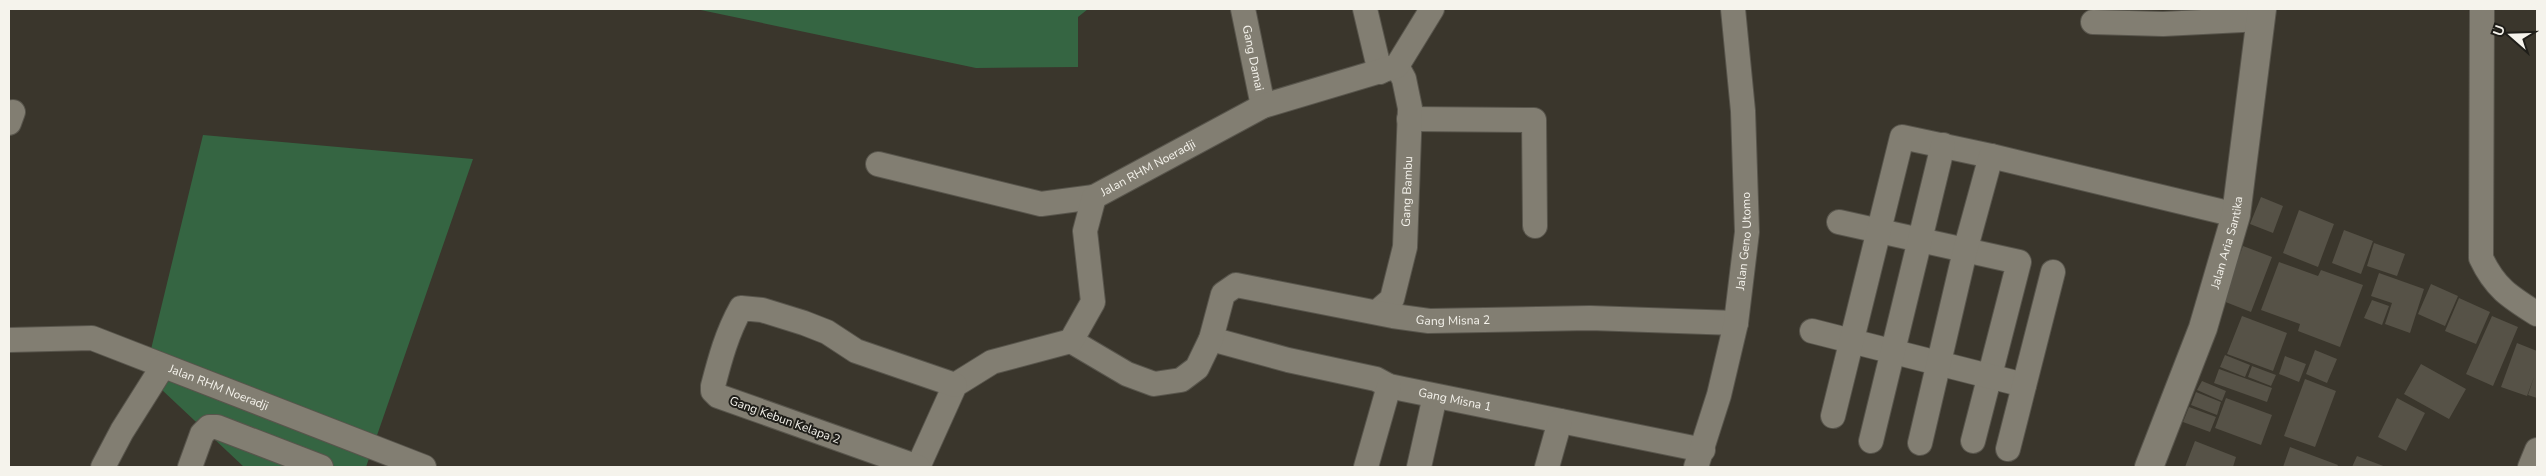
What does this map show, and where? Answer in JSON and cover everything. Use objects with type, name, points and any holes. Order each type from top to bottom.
[{"type":"street","name":"Gang Damai","points":[[1242,9],[1263,106]]},
{"type":"street","name":"Gang Bambu","points":[[1365,9],[1388,69],[1408,92],[1409,119],[1404,247],[1392,299],[1378,312]]},
{"type":"street","points":[[1388,69],[1432,9]]},
{"type":"street","name":"Jalan Geno Utomo","points":[[1699,459],[1719,395],[1736,323],[1746,232],[1743,111],[1733,9]]},
{"type":"street","points":[[2482,9],[2481,258],[2488,274],[2504,294],[2537,314]]},
{"type":"street","points":[[2093,22],[2163,24],[2262,14]]},
{"type":"street","name":"Jalan Aria Santika","points":[[2149,467],[2204,328],[2236,215],[2262,14]]},
{"type":"street","name":"Jalan RHM Noeradji","points":[[1071,340],[1093,302],[1085,231],[1094,197],[1263,106],[1388,69]]},
{"type":"street","points":[[1409,119],[1534,120],[1535,226]]},
{"type":"street","points":[[1832,416],[1902,137],[1992,156],[2236,215]]},
{"type":"street","points":[[1871,441],[1943,145]]},
{"type":"street","points":[[1920,443],[1965,252],[1992,156]]},
{"type":"street","points":[[878,164],[1041,204],[1094,197]]},
{"type":"street","points":[[1838,222],[1965,252],[2019,262],[1973,441]]},
{"type":"street","points":[[2008,449],[2053,272]]},
{"type":"street","name":"Gang Misna 2","points":[[1071,340],[1107,364],[1154,384],[1181,380],[1197,368],[1211,339],[1223,294],[1236,286],[1428,321],[1590,318],[1736,323]]},
{"type":"street","name":"Gang Kebun Kelapa 2","points":[[918,467],[718,396],[713,391],[723,347],[741,308],[762,310],[827,332],[856,351],[955,385]]},
{"type":"street","points":[[1812,331],[2024,385]]},
{"type":"street","name":"Jalan RHM Noeradji","points":[[12,347],[92,338],[424,467]]},
{"type":"street","name":"Gang Misna 1","points":[[1211,339],[1288,360],[1376,379],[1389,386],[1560,421],[1699,459]]},
{"type":"street","points":[[918,467],[955,385],[992,362],[1071,340]]},
{"type":"street","points":[[103,467],[122,431],[163,366]]},
{"type":"street","points":[[1366,467],[1389,386]]},
{"type":"street","points":[[1418,467],[1436,396]]},
{"type":"street","points":[[1547,467],[1560,421]]},
{"type":"street","points":[[190,467],[202,434],[209,428],[217,427],[321,467]]},
{"type":"street","points":[[2530,467],[2537,450]]},
{"type":"green space","points":[[696,9],[1088,9],[1078,17],[1078,67],[976,68]]},
{"type":"green space","points":[[203,135],[473,159],[366,467],[244,467],[145,374]]},
{"type":"building","points":[[2261,197],[2283,206],[2273,233],[2250,224]]},
{"type":"building","points":[[2299,210],[2334,224],[2318,267],[2283,253]]},
{"type":"building","points":[[2344,230],[2373,241],[2361,274],[2332,263]]},
{"type":"building","points":[[2374,243],[2405,254],[2397,276],[2367,266]]},
{"type":"building","points":[[2243,246],[2272,257],[2251,312],[2223,301]]},
{"type":"building","points":[[2279,262],[2318,276],[2321,270],[2363,285],[2340,347],[2298,331],[2300,324],[2261,310]]},
{"type":"building","points":[[2379,273],[2424,289],[2410,333],[2385,324],[2392,303],[2371,296]]},
{"type":"building","points":[[2431,284],[2458,296],[2445,326],[2418,314]]},
{"type":"building","points":[[2459,298],[2490,312],[2476,344],[2445,331]]},
{"type":"building","points":[[2372,300],[2389,306],[2382,325],[2364,318]]},
{"type":"building","points":[[2242,316],[2287,333],[2273,371],[2227,354]]},
{"type":"building","points":[[2492,316],[2518,327],[2493,386],[2466,374]]},
{"type":"building","points":[[2517,343],[2537,351],[2537,398],[2528,395],[2534,377],[2527,396],[2501,387]]},
{"type":"building","points":[[2315,350],[2337,359],[2327,383],[2306,374]]},
{"type":"building","points":[[2225,355],[2250,365],[2245,377],[2220,367]]},
{"type":"building","points":[[2285,356],[2306,364],[2299,382],[2279,374]]},
{"type":"building","points":[[2421,364],[2466,389],[2449,419],[2404,394]]},
{"type":"building","points":[[2252,366],[2276,375],[2271,386],[2248,377]]},
{"type":"building","points":[[2219,369],[2272,388],[2267,402],[2214,383]]},
{"type":"building","points":[[2305,379],[2336,391],[2315,447],[2284,436]]},
{"type":"building","points":[[2202,381],[2226,391],[2222,401],[2197,390]]},
{"type":"building","points":[[2196,392],[2221,402],[2217,415],[2191,405]]},
{"type":"building","points":[[2226,398],[2272,415],[2261,445],[2215,428]]},
{"type":"building","points":[[2397,398],[2425,413],[2406,451],[2378,437]]},
{"type":"building","points":[[2189,407],[2216,417],[2210,432],[2183,422]]},
{"type":"building","points":[[2195,441],[2236,457],[2233,467],[2185,467]]},
{"type":"building","points":[[2290,447],[2338,465],[2337,467],[2283,467]]},
{"type":"building","points":[[2357,456],[2386,467],[2352,467]]}]
